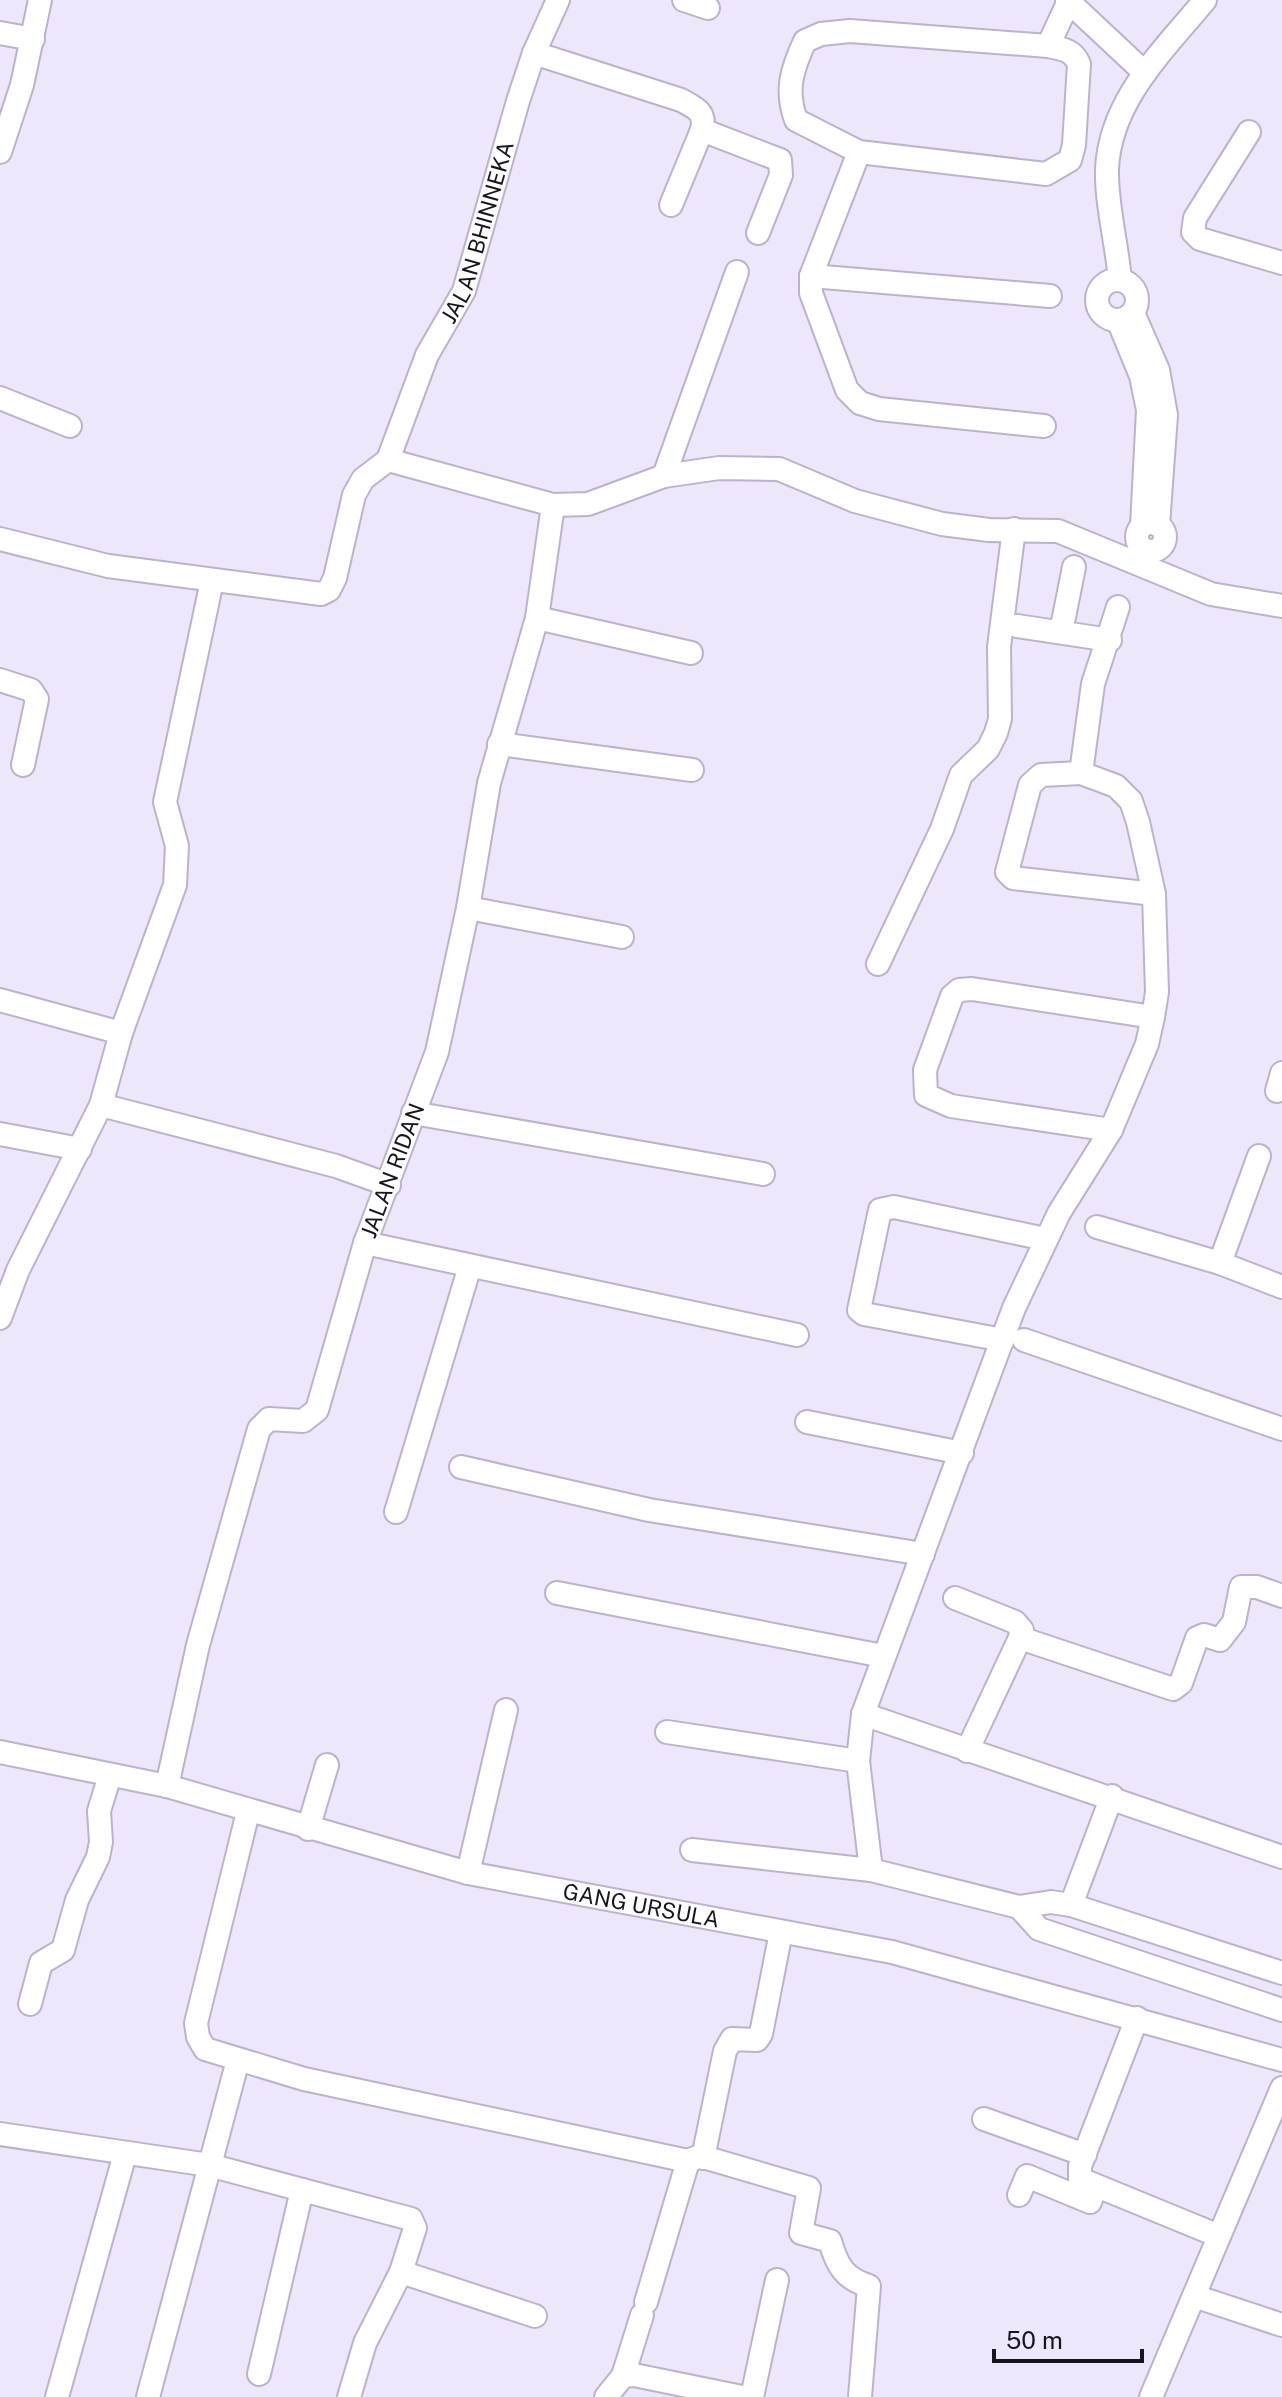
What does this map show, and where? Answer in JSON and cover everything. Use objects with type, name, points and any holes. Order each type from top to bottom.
[{"type":"street","points":[[0,152],[33,39],[40,0]]},
{"type":"street","name":"JALAN BHINNEKA","points":[[388,460],[427,355],[464,291],[534,53],[558,0]]},
{"type":"street","points":[[684,0],[708,8]]},
{"type":"street","points":[[1120,280],[1107,172],[1110,138],[1126,101],[1145,73],[1205,0]]},
{"type":"street","points":[[1048,46],[1068,2],[1145,73]]},
{"type":"street","points":[[850,31],[1048,46],[1067,50],[1075,55],[1079,64],[1074,145],[1070,160],[1060,169],[1046,174],[859,152],[796,120],[788,99],[793,68],[805,41],[821,34],[850,31]]},
{"type":"street","points":[[0,33],[33,39]]},
{"type":"street","points":[[534,53],[681,100],[702,112],[705,120],[702,130],[671,205]]},
{"type":"street","points":[[702,130],[780,160],[781,175],[758,233]]},
{"type":"street","points":[[1249,132],[1195,218],[1193,232],[1200,239],[1282,263]]},
{"type":"street","points":[[859,152],[811,276],[813,307],[847,390],[860,403],[894,412],[1044,426]]},
{"type":"street","points":[[664,476],[737,272]]},
{"type":"street","points":[[811,276],[1050,296]]},
{"type":"street","points":[[1120,280],[1128,283],[1137,297],[1126,316],[1103,314],[1097,299],[1105,284],[1120,280]]},
{"type":"street","points":[[1126,316],[1149,373],[1157,438],[1150,525],[1164,532],[1165,542],[1142,558]]},
{"type":"street","points":[[0,398],[70,426]]},
{"type":"street","points":[[0,539],[108,566],[311,594],[329,590],[354,495],[363,479],[388,460],[553,505],[588,504],[664,476],[719,468],[779,469],[855,501],[942,524],[1058,531],[1142,558],[1211,594],[1282,606]]},
{"type":"street","name":"JALAN RIDAN","points":[[167,1786],[198,1645],[259,1429],[269,1419],[303,1421],[317,1410],[365,1243],[437,1052],[468,908],[489,783],[537,618],[553,505]]},
{"type":"street","points":[[878,964],[942,829],[961,775],[988,749],[996,733],[1000,708],[999,647],[1014,529]]},
{"type":"street","points":[[1061,632],[1074,567]]},
{"type":"street","points":[[0,1318],[18,1270],[101,1105],[121,1033],[175,885],[177,846],[165,802],[212,581]]},
{"type":"street","points":[[1081,773],[1093,684],[1110,640],[1118,607]]},
{"type":"street","points":[[537,618],[691,653]]},
{"type":"street","points":[[1017,626],[1110,640]]},
{"type":"street","points":[[0,680],[31,690],[37,699],[23,765]]},
{"type":"street","points":[[499,744],[692,770]]},
{"type":"street","points":[[871,1870],[858,1761],[863,1714],[962,1453],[1014,1340],[1045,1239],[1111,1130],[1147,1044],[1157,992],[1154,894],[1131,801],[1116,786],[1081,773],[1041,775],[1034,779],[1007,872],[1013,878],[1154,894]]},
{"type":"street","points":[[468,908],[622,937]]},
{"type":"street","points":[[1111,1130],[951,1106],[926,1095],[925,1070],[952,996],[959,990],[972,989],[1153,1017]]},
{"type":"street","points":[[0,1000],[121,1033]]},
{"type":"street","points":[[101,1105],[336,1166],[389,1185]]},
{"type":"street","points":[[413,1113],[763,1174]]},
{"type":"street","points":[[0,1134],[80,1149]]},
{"type":"street","points":[[1220,1263],[1259,1156]]},
{"type":"street","points":[[1045,1239],[894,1207],[880,1210],[859,1310],[864,1314],[1014,1340],[1282,1429]]},
{"type":"street","points":[[1097,1227],[1220,1263],[1282,1287]]},
{"type":"street","points":[[365,1243],[797,1335]]},
{"type":"street","points":[[396,1512],[470,1266]]},
{"type":"street","points":[[807,1422],[962,1453]]},
{"type":"street","points":[[461,1467],[649,1510],[923,1554]]},
{"type":"street","points":[[1020,1638],[1173,1689],[1181,1683],[1197,1638],[1204,1635],[1220,1640],[1234,1622],[1241,1587],[1257,1587],[1282,1596]]},
{"type":"street","points":[[557,1593],[883,1656]]},
{"type":"street","points":[[955,1598],[1015,1622],[1022,1630],[967,1751]]},
{"type":"street","points":[[468,1873],[506,1710]]},
{"type":"street","points":[[863,1714],[967,1751],[1112,1796],[1282,1857]]},
{"type":"street","points":[[667,1732],[858,1761]]},
{"type":"street","name":"GANG URSULA","points":[[0,1752],[167,1786],[248,1812],[468,1873],[892,1952],[1282,2060]]},
{"type":"street","points":[[308,1829],[327,1765]]},
{"type":"street","points":[[30,2004],[41,1963],[63,1950],[77,1900],[98,1857],[101,1842],[99,1811],[110,1775]]},
{"type":"street","points":[[1071,1905],[1112,1796]]},
{"type":"street","points":[[248,1812],[196,2023],[198,2037],[205,2049],[304,2079],[696,2160],[809,2188],[801,2233],[830,2241],[835,2259],[850,2280],[869,2286],[860,2397]]},
{"type":"street","points":[[692,1850],[871,1870],[1019,1907],[1051,1902],[1071,1905],[1282,1973]]},
{"type":"street","points":[[1019,1907],[1039,1929],[1282,2010]]},
{"type":"street","points":[[606,2397],[623,2376],[696,2160],[725,2051],[732,2039],[757,2040],[761,2034],[781,1932]]},
{"type":"street","points":[[1137,2018],[1078,2172],[1080,2179],[1219,2236]]},
{"type":"street","points":[[148,2397],[238,2060]]},
{"type":"street","points":[[1151,2397],[1282,2088]]},
{"type":"street","points":[[984,2119],[1085,2155]]},
{"type":"street","points":[[0,2134],[209,2165],[414,2222],[414,2237],[401,2272],[365,2343],[349,2397]]},
{"type":"street","points":[[57,2397],[125,2154]]},
{"type":"street","points":[[1019,2195],[1027,2176],[1090,2202],[1096,2186]]},
{"type":"street","points":[[259,2374],[302,2190]]},
{"type":"street","points":[[401,2272],[535,2316]]},
{"type":"street","points":[[752,2397],[777,2280]]},
{"type":"street","points":[[1194,2296],[1282,2325]]},
{"type":"street","points":[[623,2376],[742,2397]]}]
